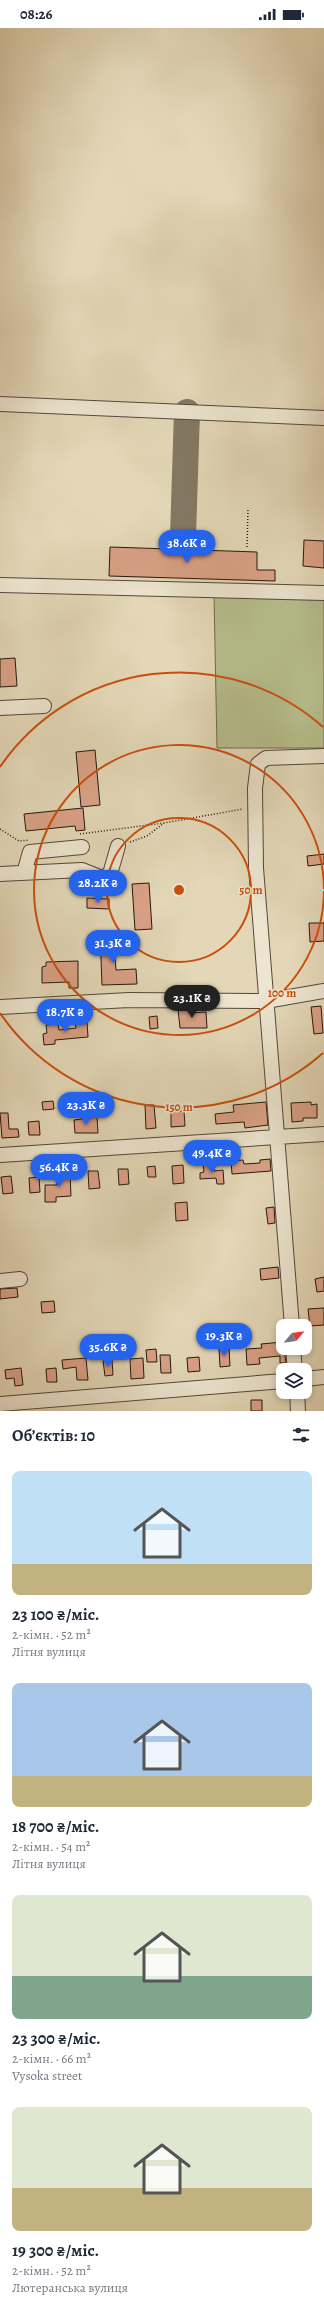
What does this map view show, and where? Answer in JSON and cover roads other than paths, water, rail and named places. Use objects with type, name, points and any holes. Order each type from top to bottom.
[{"type":"street","points":[[0,404],[324,418]]},
{"type":"street","points":[[0,585],[324,593]]},
{"type":"street","points":[[0,708],[44,706]]},
{"type":"street","points":[[291,1319],[256,868],[258,764],[261,760],[266,758],[324,756]]},
{"type":"street","points":[[0,874],[82,870],[102,878],[110,874],[118,846]]},
{"type":"street","points":[[24,873],[30,852],[82,847]]},
{"type":"street","points":[[0,1007],[129,1000],[266,1001],[324,991]]},
{"type":"street","points":[[0,1155],[324,1134]]},
{"type":"street","points":[[0,1281],[20,1279]]},
{"type":"street","points":[[312,1378],[324,1377]]},
{"type":"street","points":[[0,1404],[276,1382]]},
{"type":"street","points":[[297,1399],[298,1411]]}]
